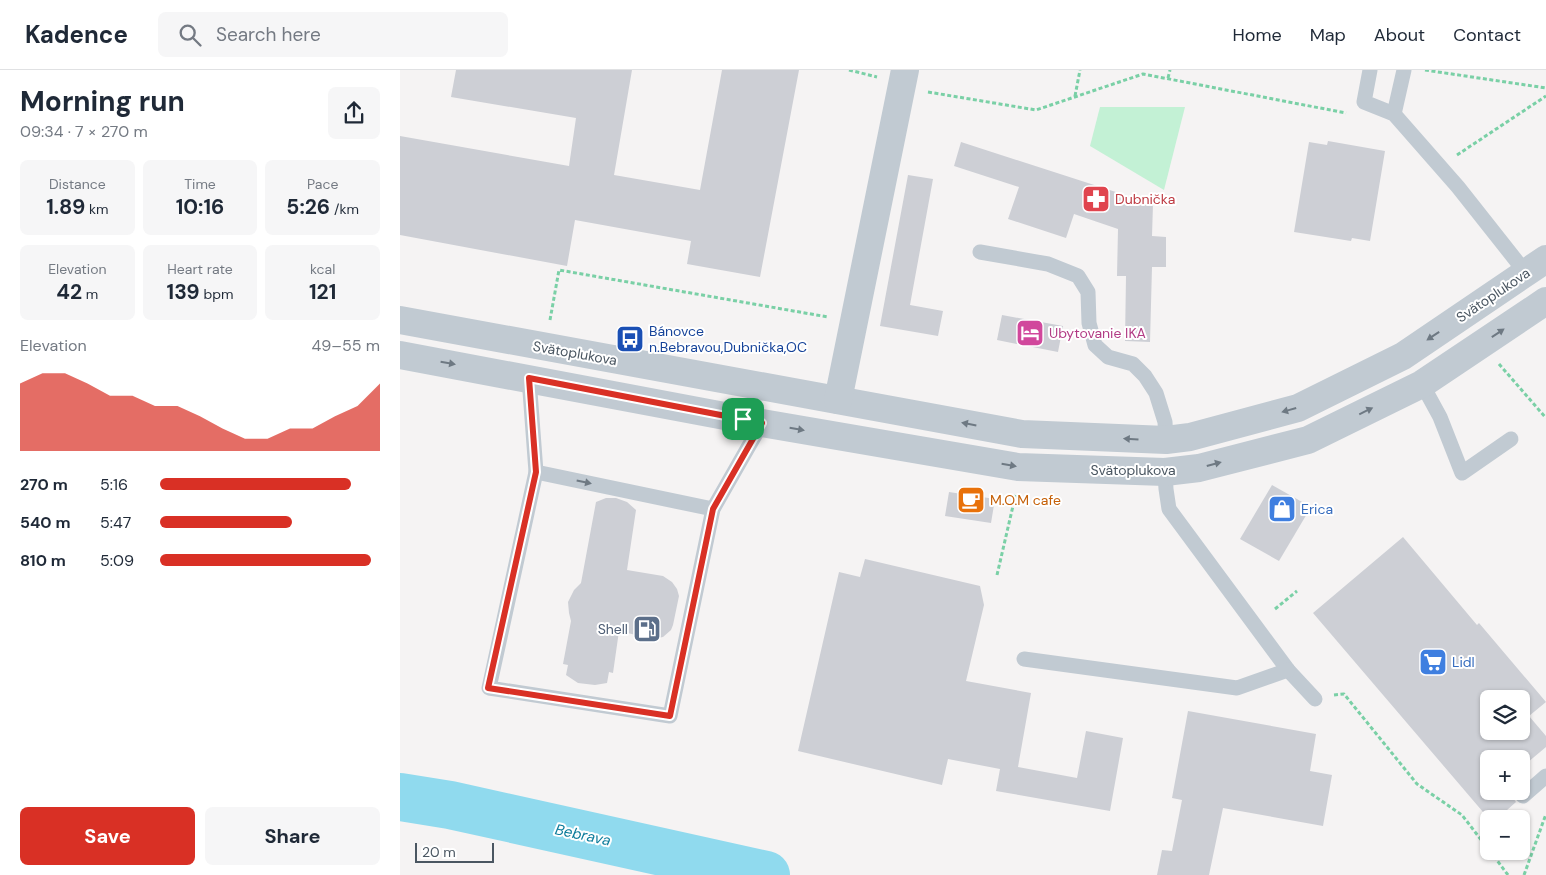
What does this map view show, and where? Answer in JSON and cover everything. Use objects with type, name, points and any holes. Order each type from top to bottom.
[{"type":"street","points":[[838,400],[903,79]]},
{"type":"street","name":"Svätoplukova","points":[[400,320],[1022,434],[1166,440],[1190,438],[1298,408],[1403,356],[1536,266]]},
{"type":"street","name":"Svätoplukova","points":[[400,355],[753,421],[1018,467],[1166,472],[1199,468],[1308,440],[1422,384],[1546,301]]},
{"type":"street","points":[[750,385],[753,421]]},
{"type":"lane","points":[[1370,70],[1364,102],[1394,114],[1458,187],[1536,266]]},
{"type":"lane","points":[[1394,114],[1404,70]]},
{"type":"lane","points":[[980,252],[1048,264],[1078,276],[1088,292],[1089,323],[1095,346],[1108,357],[1133,364],[1145,376],[1156,392],[1165,422],[1166,440]]},
{"type":"lane","points":[[529,378],[536,472],[488,688],[670,716],[713,509],[753,421]]},
{"type":"lane","points":[[1422,384],[1440,417],[1462,473],[1511,439]]},
{"type":"lane","points":[[536,472],[713,509]]},
{"type":"lane","points":[[1166,472],[1169,509],[1288,670],[1316,699]]},
{"type":"lane","points":[[1024,659],[1237,688],[1288,670]]},
{"type":"lane","points":[[1530,790],[1546,776]]},
{"type":"path","points":[[849,70],[879,77],[903,79],[1036,110],[1143,74],[1347,113]]},
{"type":"path","points":[[1075,97],[1080,70]]},
{"type":"path","points":[[1168,78],[1170,70]]},
{"type":"path","points":[[1422,70],[1546,88]]},
{"type":"path","points":[[1456,155],[1546,96]]},
{"type":"path","points":[[548,328],[559,270],[854,322]]},
{"type":"path","points":[[1494,358],[1546,418]]},
{"type":"path","points":[[997,574],[1016,492]]},
{"type":"path","points":[[1275,608],[1297,591]]},
{"type":"path","points":[[1316,699],[1344,694],[1417,784],[1462,815],[1480,838]]},
{"type":"path","points":[[1524,875],[1546,814]]},
{"type":"path","points":[[1497,860],[1508,875]]},
{"type":"green space","points":[[1100,107],[1185,107],[1164,190],[1090,146]]},
{"type":"building","points":[[456,70],[632,70],[614,175],[700,190],[722,70],[799,70],[760,277],[687,264],[691,241],[575,220],[567,266],[400,235],[400,136],[569,166],[576,118],[451,97]]},
{"type":"building","points":[[1328,141],[1385,151],[1370,241],[1352,238],[1351,241],[1294,232],[1309,142],[1327,145]]},
{"type":"building","points":[[961,142],[1153,204],[1152,236],[1166,237],[1166,267],[1152,267],[1150,342],[1125,341],[1126,276],[1117,276],[1118,229],[1074,214],[1066,238],[1008,219],[1019,187],[954,166]]},
{"type":"building","points":[[908,175],[933,179],[910,305],[943,311],[938,336],[880,326]]},
{"type":"building","name":"Ubytovanie IKA","points":[[1002,315],[1063,326],[1058,352],[997,340]]},
{"type":"building","points":[[1272,485],[1311,507],[1279,561],[1240,539]]},
{"type":"building","points":[[949,492],[995,499],[991,523],[945,516]]},
{"type":"building","name":"Shell","points":[[606,498],[616,498],[627,502],[636,510],[627,570],[663,576],[672,582],[679,596],[673,625],[671,630],[663,637],[653,639],[619,631],[613,673],[609,672],[607,683],[595,685],[578,683],[566,675],[568,665],[563,664],[571,621],[568,602],[574,590],[581,583],[596,502]]},
{"type":"building","name":"Lidl","points":[[1403,537],[1477,625],[1479,623],[1546,702],[1530,715],[1530,690],[1480,690],[1480,740],[1530,740],[1530,717],[1546,736],[1546,747],[1530,760],[1530,750],[1480,750],[1480,800],[1515,800],[1516,802],[1507,810],[1481,810],[1313,613]]},
{"type":"building","points":[[865,559],[980,586],[984,605],[966,681],[1031,693],[1018,767],[1077,778],[1086,731],[1123,738],[1110,811],[996,791],[1000,769],[948,759],[942,785],[798,751],[839,572],[860,577]]},
{"type":"building","points":[[1188,711],[1316,734],[1310,771],[1332,775],[1323,826],[1223,808],[1209,875],[1157,875],[1162,850],[1172,851],[1182,800],[1172,798]]},
{"type":"waterway","name":"Bebrava","points":[[400,797],[450,805],[766,875]]},
{"type":"place","name":"Dubnička","points":[[1096,199]]},
{"type":"place","name":"Ubytovanie IKA","points":[[1030,333]]},
{"type":"place","name":"Bánovce n.Bebravou,Dubnička,OC","points":[[630,339]]},
{"type":"place","name":"M.O.M cafe","points":[[971,500]]},
{"type":"place","name":"Erica","points":[[1282,509]]},
{"type":"place","name":"Shell","points":[[647,629]]},
{"type":"place","name":"Lidl","points":[[1433,662]]},
{"type":"route","points":[[529,378],[743,419],[762,423],[713,509],[670,716],[488,688],[536,472],[529,378]]}]
